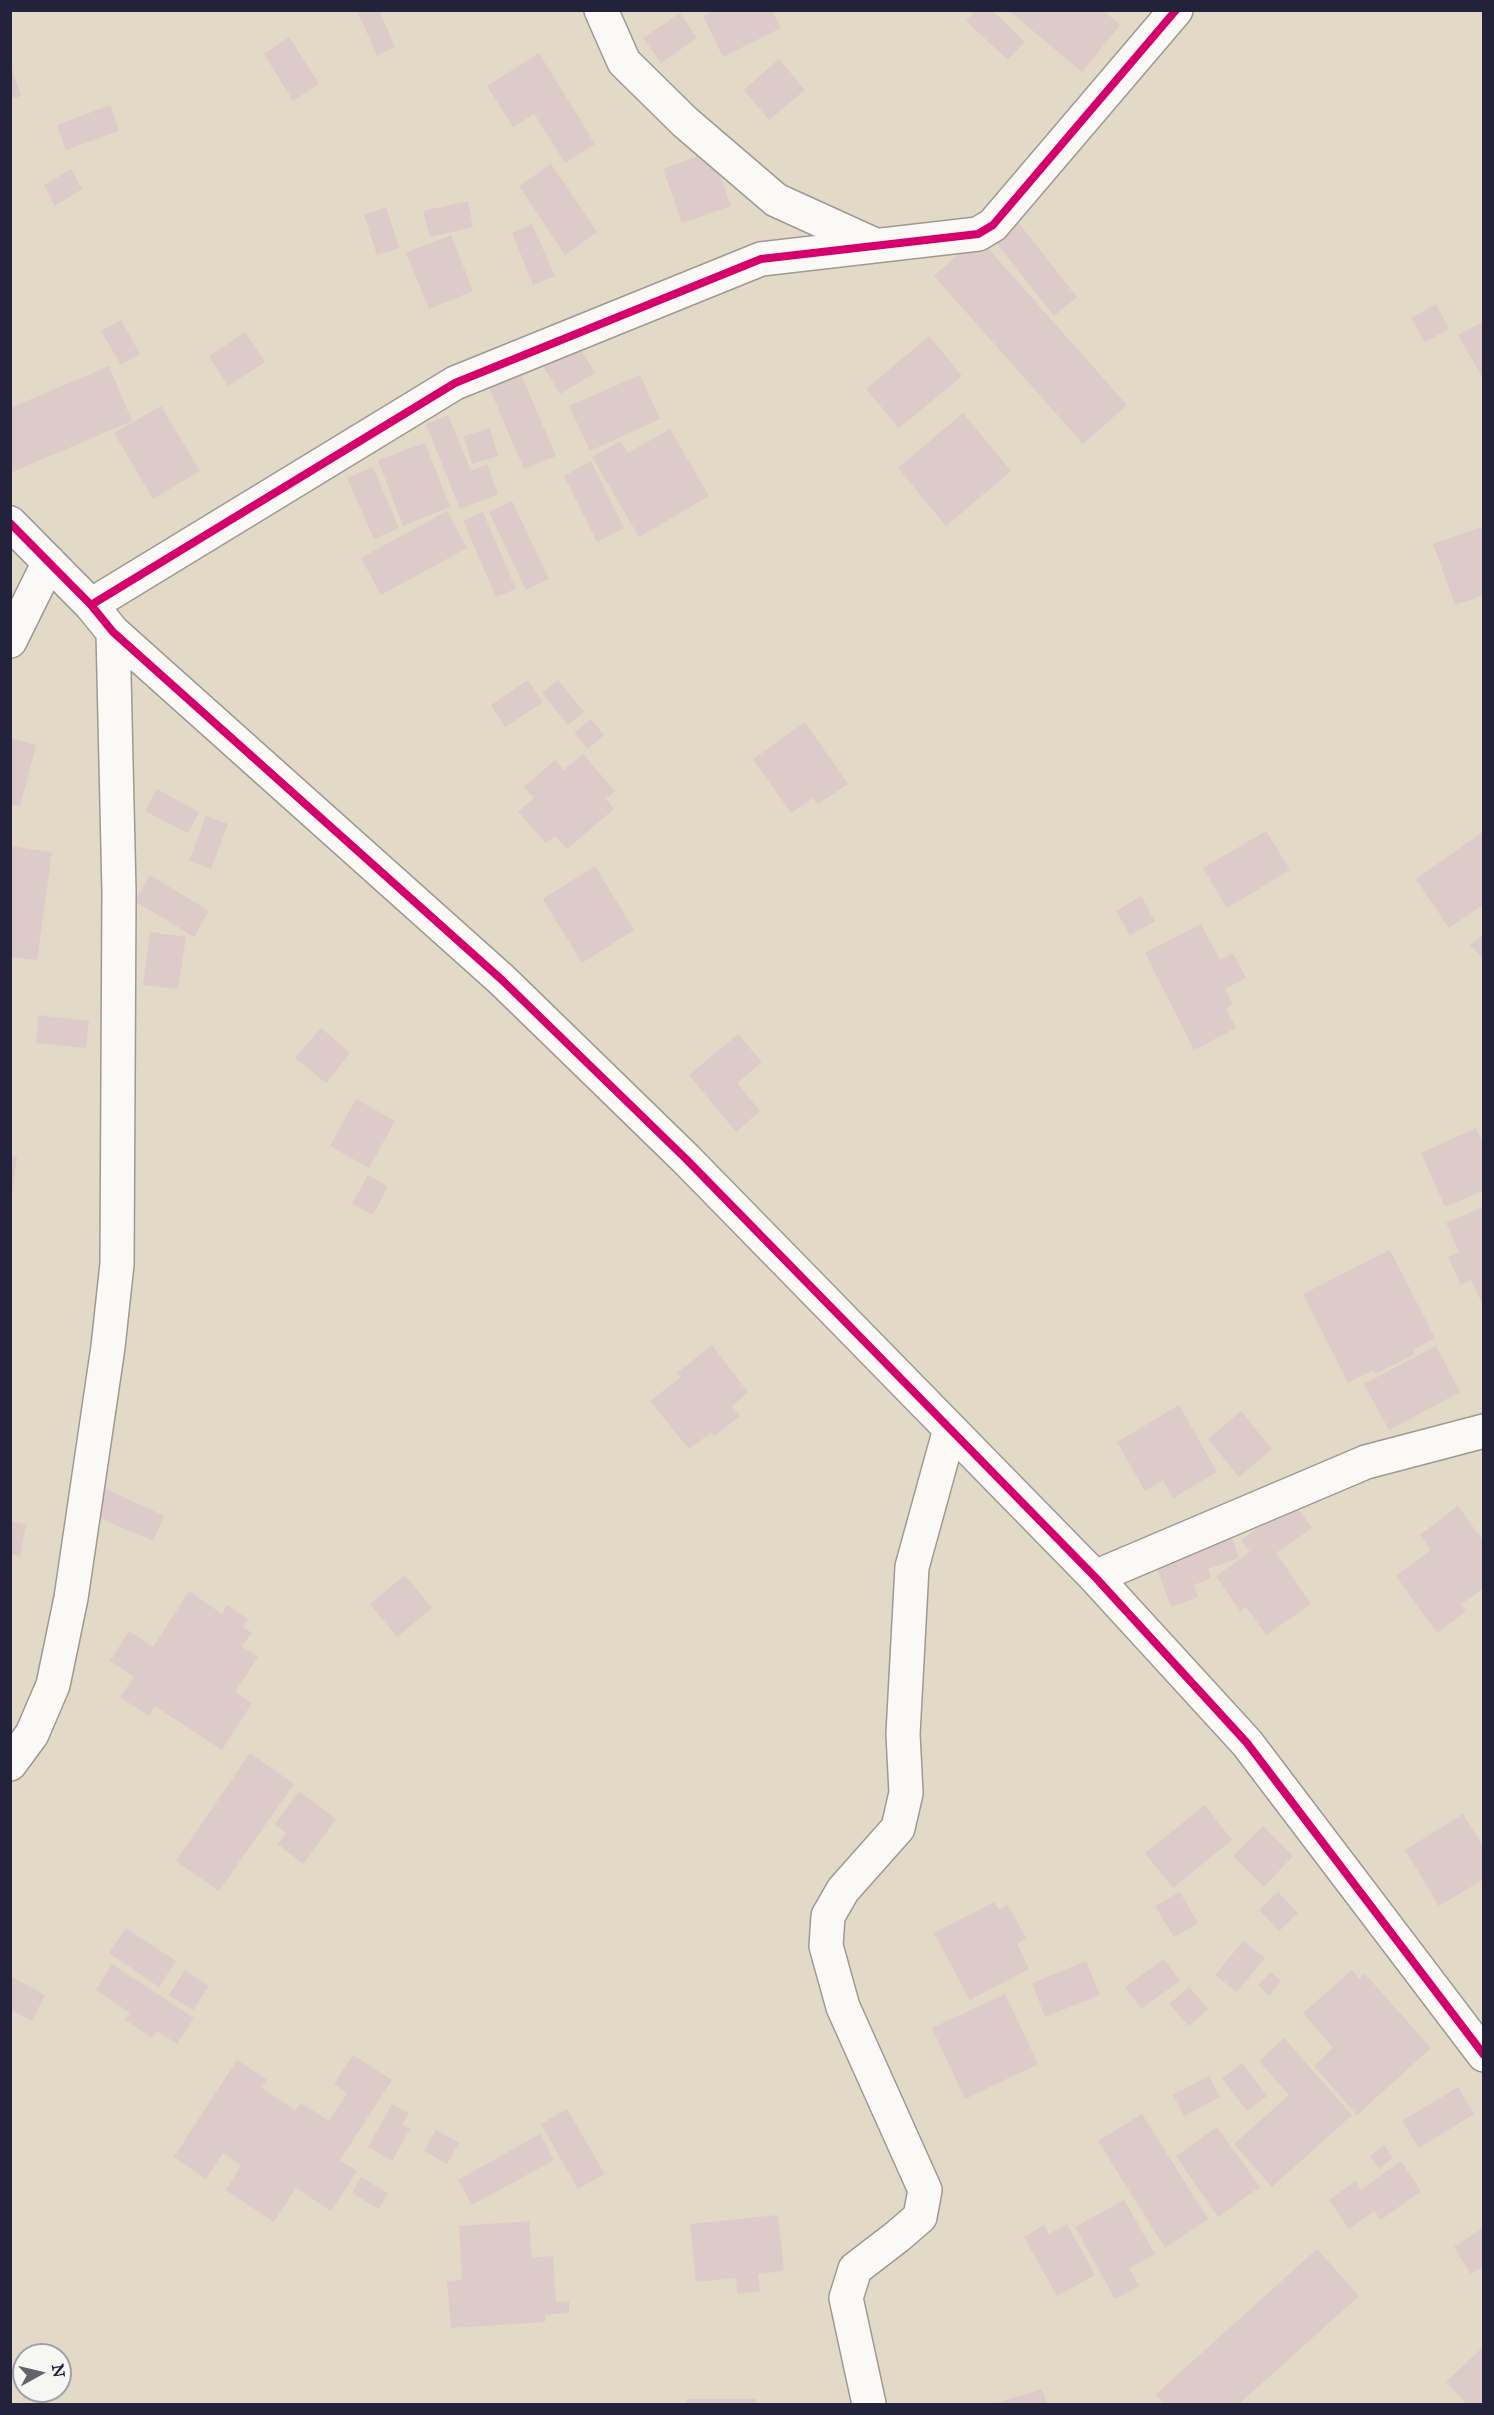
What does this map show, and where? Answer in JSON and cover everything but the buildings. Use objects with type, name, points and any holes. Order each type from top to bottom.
[{"type":"street","points":[[600,10],[624,63],[685,122],[776,200],[875,245]]},
{"type":"street","points":[[91,605],[456,383],[761,259],[978,234],[993,225],[1176,10]]},
{"type":"street","points":[[10,523],[91,605],[112,632],[502,980],[686,1159],[1095,1577],[1247,1743],[1484,2055]]},
{"type":"street","points":[[10,641],[49,562]]},
{"type":"street","points":[[10,1764],[32,1734],[53,1685],[74,1575],[108,1347],[117,1264],[119,892],[112,632]]},
{"type":"street","points":[[869,2404],[846,2298],[850,2282],[855,2269],[920,2217],[925,2190],[843,2007],[825,1946],[828,1916],[843,1890],[898,1828],[906,1793],[903,1734],[912,1567],[950,1429]]},
{"type":"street","points":[[1095,1577],[1366,1462],[1484,1431]]},
{"type":"cycle path","points":[[91,605],[455,383],[761,259],[978,234],[993,225],[1176,10]]},
{"type":"cycle path","points":[[10,523],[91,605],[113,632],[502,980],[686,1159],[1095,1577],[1247,1743],[1484,2055]]}]
